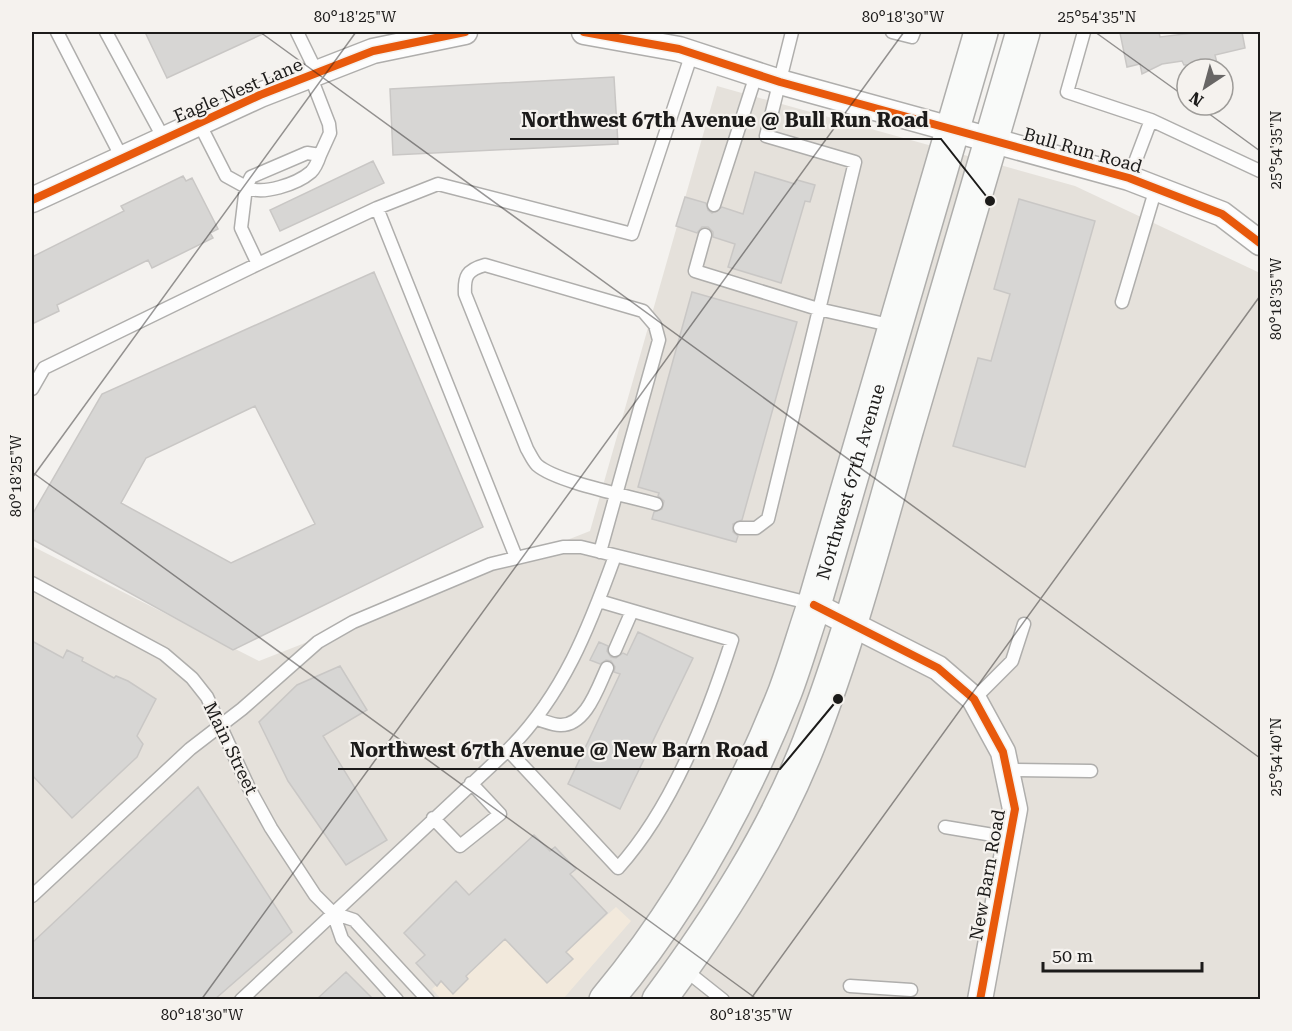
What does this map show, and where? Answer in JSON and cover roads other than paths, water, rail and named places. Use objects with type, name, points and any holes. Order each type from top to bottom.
[{"type":"main road","name":"Northwest 67th Avenue","points":[[606,999],[648,945],[719,834],[754,765],[785,690],[814,605],[981,32]]},
{"type":"main road","points":[[659,999],[725,904],[777,811],[808,743],[851,623],[1023,32]]},
{"type":"street","name":"Eagle Nest Lane","points":[[32,200],[199,123],[313,74],[373,51],[465,32]]},
{"type":"street","points":[[584,32],[610,34],[692,53],[780,82],[991,140]]},
{"type":"street","name":"Bull Run Road","points":[[991,140],[1129,177],[1222,214],[1260,243]]},
{"type":"street","name":"New Barn Road","points":[[814,605],[927,661],[974,699],[995,733],[1008,770],[1015,809],[980,999]]},
{"type":"lane","points":[[57,32],[122,158]]},
{"type":"lane","points":[[106,32],[164,139]]},
{"type":"lane","points":[[199,123],[226,176],[261,193],[304,176],[316,166],[330,133],[329,124],[297,32]]},
{"type":"lane","points":[[740,528],[756,528],[768,519],[855,162],[766,136],[792,32]]},
{"type":"lane","points":[[892,32],[912,37],[914,32]]},
{"type":"lane","points":[[1084,32],[1067,92],[1152,120],[1260,171]]},
{"type":"lane","points":[[32,389],[44,368],[377,208],[438,184],[632,234],[692,53]]},
{"type":"lane","points":[[714,205],[756,75]]},
{"type":"lane","points":[[1129,177],[1152,120]]},
{"type":"lane","points":[[258,264],[241,228],[246,187],[251,177],[307,153],[320,155]]},
{"type":"lane","points":[[1122,302],[1156,188]]},
{"type":"lane","points":[[377,208],[516,557]]},
{"type":"lane","points":[[705,235],[695,271],[819,309],[895,326]]},
{"type":"lane","points":[[600,552],[617,493],[659,340],[655,325],[644,311],[485,265],[471,269],[465,278],[465,294],[527,449],[536,464],[550,474],[617,493],[656,504]]},
{"type":"lane","points":[[32,896],[190,749],[220,726],[309,648],[347,625],[491,564],[573,546],[780,594],[814,605]]},
{"type":"lane","points":[[241,999],[508,750],[537,719],[575,658],[615,556]]},
{"type":"lane","name":"Main Street","points":[[32,583],[174,661],[207,697],[272,828],[315,895],[333,913],[342,939],[397,999]]},
{"type":"lane","points":[[508,750],[618,868],[638,846],[657,814],[714,697],[732,640],[598,601]]},
{"type":"lane","points":[[615,650],[632,611]]},
{"type":"lane","points":[[974,699],[1012,661],[1024,624]]},
{"type":"lane","points":[[537,719],[558,725],[575,721],[588,706],[607,668]]},
{"type":"lane","points":[[1008,770],[1091,771]]},
{"type":"lane","points":[[434,818],[460,846],[500,814],[471,783]]},
{"type":"lane","points":[[945,827],[1011,838]]},
{"type":"lane","name":"Main Street","points":[[333,913],[354,920],[428,999]]},
{"type":"lane","points":[[682,968],[723,999]]},
{"type":"lane","points":[[850,986],[911,990]]},
{"type":"place","name":"Northwest 67th Avenue @ Bull Run Road","points":[[990,201]]},
{"type":"place","name":"Northwest 67th Avenue @ New Barn Road","points":[[838,699]]}]
